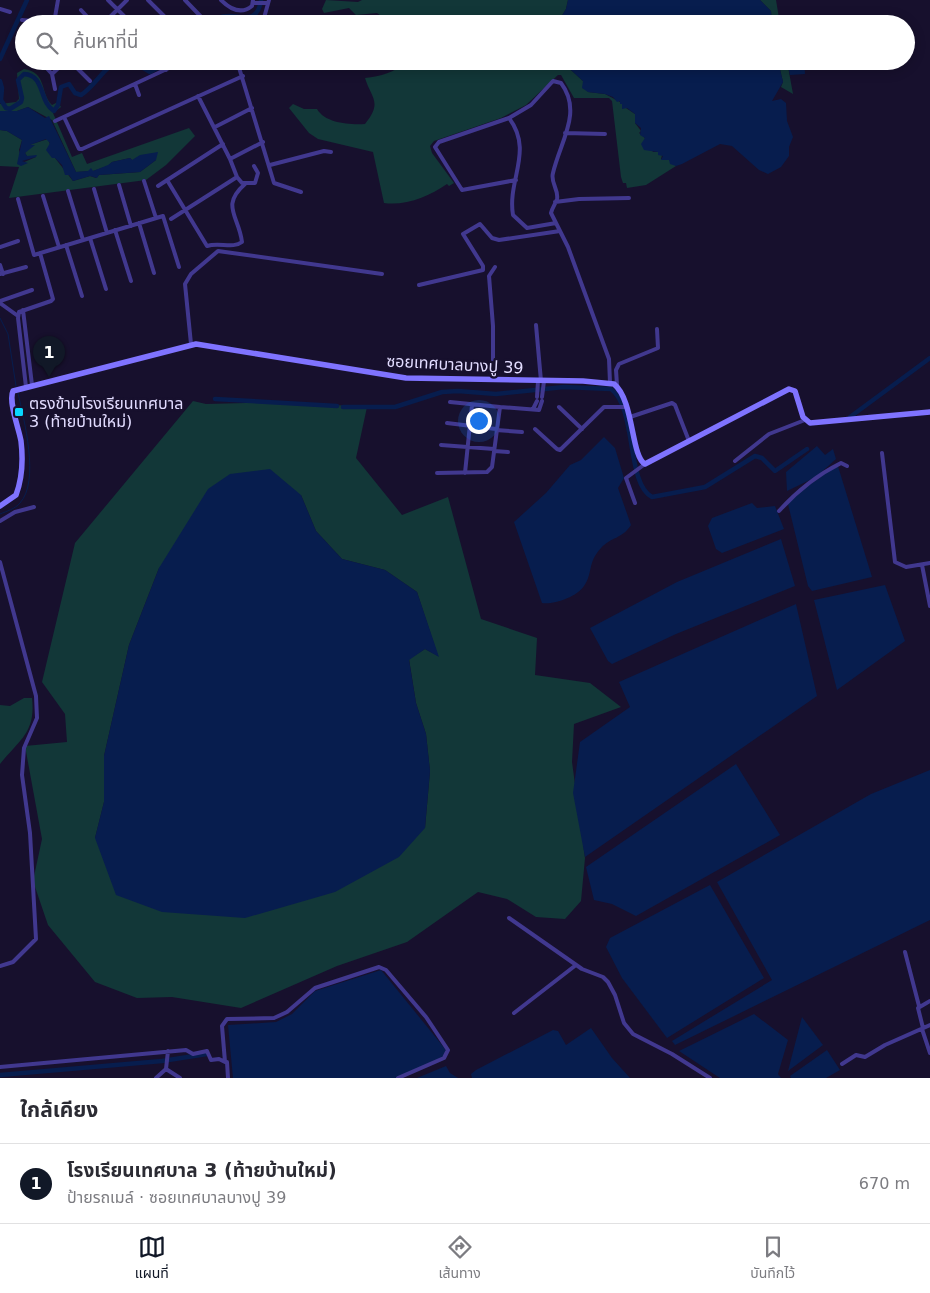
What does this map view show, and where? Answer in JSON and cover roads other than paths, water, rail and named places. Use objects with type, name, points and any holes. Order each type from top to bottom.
[{"type":"street","points":[[55,15],[58,0]]},
{"type":"street","points":[[108,0],[124,15]]},
{"type":"street","points":[[112,15],[127,0]]},
{"type":"street","points":[[148,0],[164,15]]},
{"type":"street","points":[[185,0],[199,15]]},
{"type":"street","points":[[221,0],[230,8],[239,11],[249,9],[253,1],[261,3],[268,1],[265,15]]},
{"type":"street","points":[[0,9],[10,12]]},
{"type":"street","points":[[81,10],[86,15]]},
{"type":"street","points":[[48,70],[52,74],[55,89]]},
{"type":"street","points":[[52,74],[56,70]]},
{"type":"street","points":[[79,70],[90,81]]},
{"type":"street","points":[[55,121],[164,70]]},
{"type":"street","points":[[241,70],[276,184],[301,192]]},
{"type":"street","points":[[64,116],[80,149],[243,76]]},
{"type":"street","points":[[516,180],[462,190],[435,147],[439,142],[509,118],[531,104],[553,81],[558,81],[567,92],[570,101],[571,120],[565,133],[552,176],[557,195],[551,213],[560,231],[609,359],[610,383]]},
{"type":"street","points":[[135,84],[139,95]]},
{"type":"street","points":[[198,96],[215,127],[237,177],[244,184]]},
{"type":"street","points":[[215,127],[252,108]]},
{"type":"street","points":[[509,118],[520,143],[521,159],[512,211],[516,220],[523,226],[531,228],[556,223]]},
{"type":"street","points":[[565,133],[605,134]]},
{"type":"street","points":[[230,159],[262,142]]},
{"type":"street","points":[[158,186],[223,144]]},
{"type":"street","points":[[270,165],[319,152],[331,152]]},
{"type":"street","points":[[167,180],[206,246],[220,243],[240,244],[242,240],[232,212],[232,200],[234,193],[244,184],[257,181],[258,174],[254,166]]},
{"type":"street","points":[[170,219],[237,177]]},
{"type":"street","points":[[144,181],[156,218]]},
{"type":"street","points":[[119,185],[131,226]]},
{"type":"street","points":[[94,189],[107,233]]},
{"type":"street","points":[[68,192],[83,240]]},
{"type":"street","points":[[43,196],[59,247]]},
{"type":"street","points":[[555,202],[579,199],[628,198]]},
{"type":"street","points":[[18,199],[34,255],[163,216],[179,267]]},
{"type":"street","points":[[139,223],[154,273]]},
{"type":"street","points":[[419,284],[483,270],[484,266],[463,234],[480,224],[492,238],[499,240],[560,231]]},
{"type":"street","points":[[115,230],[131,281]]},
{"type":"street","points":[[90,238],[106,289]]},
{"type":"street","points":[[0,247],[18,241]]},
{"type":"street","points":[[66,245],[82,296]]},
{"type":"street","points":[[191,344],[185,284],[191,274],[218,251],[382,274]]},
{"type":"street","points":[[18,316],[23,310],[52,301],[53,299],[40,253]]},
{"type":"street","points":[[0,265],[1,274],[26,267]]},
{"type":"street","points":[[493,380],[493,326],[489,276],[495,267]]},
{"type":"street","points":[[0,302],[32,290]]},
{"type":"street","points":[[0,302],[18,316],[29,386]]},
{"type":"street","points":[[23,310],[29,386]]},
{"type":"street","points":[[450,402],[540,409],[541,381],[536,325]]},
{"type":"street","points":[[645,464],[639,457],[630,416],[617,385],[616,370],[619,364],[658,348],[657,329]]},
{"type":"street","name":"ซอยเทศบาลบางปู 39","points":[[29,386],[191,344],[201,344],[406,378],[610,383],[617,385]]},
{"type":"street","points":[[0,506],[13,499],[19,484],[21,440],[11,396],[15,390],[29,386]]},
{"type":"street","points":[[635,503],[626,478],[645,464],[789,389],[795,391],[805,420],[810,423],[930,412]]},
{"type":"street","points":[[630,416],[672,403],[675,405],[689,441]]},
{"type":"street","points":[[465,474],[472,405]]},
{"type":"street","points":[[437,473],[485,473],[492,467],[500,407]]},
{"type":"street","points":[[559,407],[582,429]]},
{"type":"street","points":[[535,429],[559,450],[604,407],[627,407]]},
{"type":"street","points":[[735,461],[769,434],[805,420]]},
{"type":"street","points":[[447,423],[522,432]]},
{"type":"street","points":[[441,445],[508,452]]},
{"type":"street","points":[[882,453],[894,559],[898,564],[906,567],[930,563]]},
{"type":"street","points":[[779,511],[794,494],[829,469],[842,463],[846,466]]},
{"type":"street","points":[[0,521],[15,512],[34,506]]},
{"type":"street","points":[[0,562],[36,696],[38,713],[24,748],[22,775],[30,833],[36,939],[13,962],[0,966]]},
{"type":"street","points":[[922,565],[930,606]]},
{"type":"street","points":[[509,918],[576,965],[608,982],[630,1032],[710,1078]]},
{"type":"street","points":[[905,952],[919,1006],[922,1029],[930,1053]]},
{"type":"street","points":[[514,1013],[576,965]]},
{"type":"street","points":[[228,1078],[222,1026],[227,1019],[274,1018],[287,1012],[315,988],[379,967],[386,970],[426,1017],[448,1050],[444,1058],[398,1078]]},
{"type":"street","points":[[919,1006],[930,1001]]},
{"type":"street","points":[[842,1064],[856,1055],[865,1057],[885,1045],[930,1025]]},
{"type":"street","points":[[0,1067],[186,1050],[193,1054],[207,1051],[211,1060],[227,1062]]},
{"type":"street","points":[[156,1078],[166,1069],[168,1051]]},
{"type":"street","points":[[166,1069],[180,1078]]},
{"type":"water","points":[[568,0],[760,0],[771,11],[771,15],[562,15]]},
{"type":"water","points":[[571,70],[780,70],[783,82],[772,101],[781,99],[786,103],[787,121],[793,137],[789,147],[789,156],[781,167],[768,174],[759,170],[732,146],[720,144],[682,164],[676,166],[670,164],[669,160],[661,160],[663,156],[658,155],[658,152],[644,150],[641,144],[645,138],[640,135],[641,128],[635,123],[635,114],[627,108],[622,109],[620,101],[617,102],[613,97],[588,92],[582,88],[583,81]]},
{"type":"water","points":[[789,70],[805,70],[805,74],[790,75]]},
{"type":"water","points":[[28,107],[45,118],[49,116],[76,172],[88,171],[91,168],[93,171],[112,162],[130,158],[132,160],[140,155],[158,152],[156,160],[140,172],[99,175],[97,178],[90,176],[73,181],[69,175],[65,175],[62,165],[55,158],[52,158],[46,150],[50,143],[46,139],[30,145],[35,145],[25,153],[27,156],[37,155],[22,161],[28,163],[21,166],[17,164],[22,140],[7,131],[0,130],[0,111],[17,111]]},
{"type":"water","points":[[604,437],[615,448],[624,478],[618,488],[631,525],[628,530],[605,544],[597,553],[587,582],[581,590],[576,594],[552,603],[542,603],[514,522],[546,493],[570,465],[581,460]]},
{"type":"water","points":[[817,446],[825,455],[833,449],[836,459],[816,477],[787,491],[786,472]]},
{"type":"water","points":[[837,463],[872,577],[812,591],[808,586],[787,500],[818,479]]},
{"type":"water","points":[[270,469],[301,495],[316,531],[342,559],[385,570],[417,592],[439,657],[425,649],[409,660],[416,703],[426,734],[430,771],[425,828],[399,857],[335,892],[245,918],[162,912],[116,895],[95,838],[104,802],[104,756],[129,645],[159,568],[208,489],[230,474]]},
{"type":"water","points":[[752,503],[757,508],[775,506],[784,529],[722,553],[716,549],[708,526],[712,518]]},
{"type":"water","points":[[781,539],[795,586],[676,634],[612,664],[608,661],[590,628],[677,582]]},
{"type":"water","points":[[885,585],[905,641],[837,690],[814,600]]},
{"type":"water","points":[[796,604],[817,696],[585,857],[573,793],[580,742],[630,707],[619,682]]},
{"type":"water","points":[[736,764],[780,835],[636,916],[612,904],[594,900],[586,867]]},
{"type":"water","points":[[930,770],[930,920],[675,1045],[672,1041],[772,980],[717,882],[871,794]]},
{"type":"water","points":[[710,885],[764,978],[667,1038],[622,978],[606,947],[610,938]]},
{"type":"water","points":[[381,970],[446,1050],[447,1055],[398,1078],[233,1078],[228,1025],[276,1022],[292,1014],[315,991]]},
{"type":"water","points":[[754,1014],[788,1040],[778,1074],[781,1078],[720,1078],[679,1051]]},
{"type":"water","points":[[802,1017],[823,1045],[788,1071]]},
{"type":"water","points":[[591,1028],[612,1058],[630,1078],[472,1078],[471,1074],[476,1070],[553,1030],[558,1031],[566,1045]]},
{"type":"water","points":[[827,1050],[840,1070],[826,1078],[791,1078],[790,1076]]},
{"type":"water","points":[[446,1066],[450,1073],[458,1078],[417,1078]]},
{"type":"waterway","points":[[20,15],[27,0]]},
{"type":"waterway","points":[[253,15],[259,9],[261,0]]},
{"type":"waterway","points":[[0,59],[15,26]]},
{"type":"waterway","points":[[0,81],[2,88],[1,100],[6,108],[10,109],[21,102],[22,98],[18,80],[24,74],[35,79],[46,102],[54,111],[58,105],[61,87],[69,84],[75,93],[81,95],[106,70]]},
{"type":"waterway","points":[[147,70],[150,72],[153,70]]},
{"type":"waterway","points":[[0,318],[8,334],[16,386]]},
{"type":"waterway","points":[[850,417],[930,358]]},
{"type":"waterway","points":[[343,407],[395,407],[442,392],[458,391],[496,394],[564,387],[611,389],[619,399],[625,412],[638,477],[644,489],[652,497],[705,487],[755,456],[762,458],[775,471],[807,449]]},
{"type":"waterway","points":[[0,514],[20,503],[26,493],[29,480],[30,466],[27,434],[18,393]]},
{"type":"waterway","points":[[215,399],[337,406]]},
{"type":"waterway","points":[[0,1075],[162,1061],[207,1054]]},
{"type":"place","name":"โรงเรียนเทศบาล 3 (ท้ายบ้านใหม่)","points":[[49,377]]},
{"type":"place","name":"ตรงข้ามโรงเรียนเทศบาล 3 (ท้ายบ้านใหม่)","points":[[19,412]]}]
